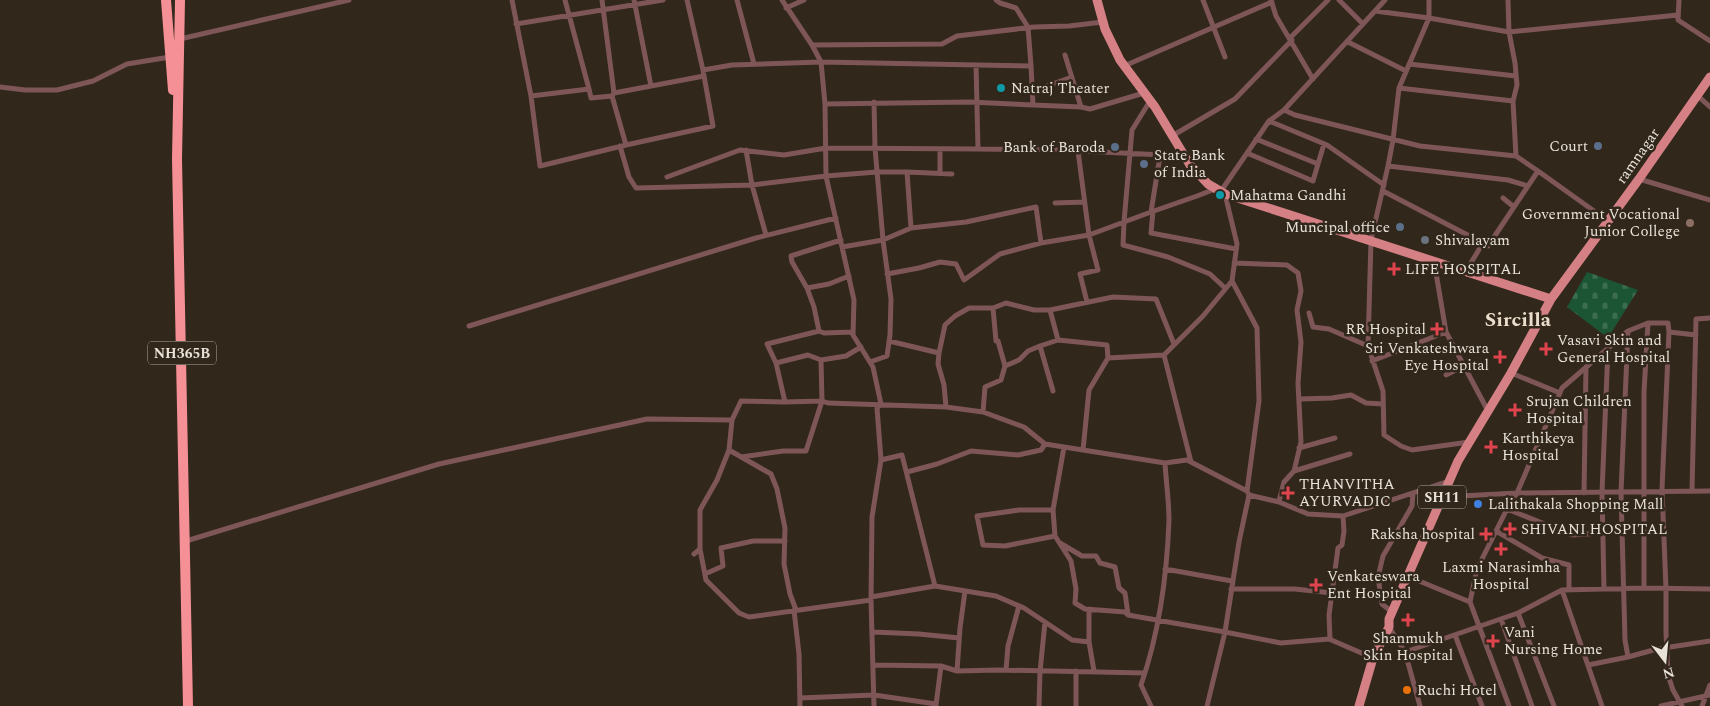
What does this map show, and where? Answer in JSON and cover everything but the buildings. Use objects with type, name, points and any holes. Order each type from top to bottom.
[{"type":"highway","points":[[166,0],[177,159]]},
{"type":"highway","name":"NH365B","points":[[180,0],[177,159],[188,706]]},
{"type":"main road","points":[[1097,0],[1109,37],[1124,66],[1150,101],[1190,165],[1208,184],[1221,191],[1551,299]]},
{"type":"main road","name":"ramnagar","points":[[1551,299],[1639,179],[1710,77]]},
{"type":"main road","name":"SH11","points":[[1359,706],[1373,658],[1389,627],[1389,619],[1458,461],[1511,373],[1551,299]]},
{"type":"street","points":[[179,39],[349,0]]},
{"type":"street","points":[[512,0],[531,96],[540,166],[713,126],[688,0]]},
{"type":"street","points":[[565,0],[591,98],[651,86],[732,65],[821,62],[1031,66]]},
{"type":"street","points":[[602,0],[613,94],[630,177],[636,188],[752,185],[877,172],[952,174]]},
{"type":"street","points":[[516,24],[570,16],[635,3],[663,0]]},
{"type":"street","points":[[737,0],[754,64]]},
{"type":"street","points":[[782,0],[821,62],[825,104],[826,176],[854,300],[853,335],[870,362],[881,404],[878,408],[881,460],[872,517],[871,598],[874,706]]},
{"type":"street","points":[[786,8],[804,0]]},
{"type":"street","points":[[996,0],[1016,8],[1028,27],[1034,105]]},
{"type":"street","points":[[1203,0],[1225,57]]},
{"type":"street","points":[[1172,136],[1236,99],[1328,0]]},
{"type":"street","points":[[1339,0],[1363,24]]},
{"type":"street","points":[[887,274],[940,262],[956,264],[964,280],[1000,254],[1041,243],[1089,235],[1197,196],[1221,191],[1269,121],[1284,110],[1385,0]]},
{"type":"street","points":[[1429,0],[1429,18],[1399,88],[1393,140],[1384,188],[1370,240],[1368,346],[1383,392],[1384,435],[1401,446],[1412,450],[1469,442]]},
{"type":"street","points":[[1508,0],[1509,32],[1517,85],[1513,101],[1516,156]]},
{"type":"street","points":[[1679,0],[1678,20],[1710,41]]},
{"type":"street","points":[[1124,66],[1271,1],[1276,16],[1313,79]]},
{"type":"street","points":[[635,3],[651,86]]},
{"type":"street","points":[[1375,11],[1509,32],[1678,15]]},
{"type":"street","points":[[812,45],[942,44],[957,36],[1028,27],[1069,26],[1103,22]]},
{"type":"street","points":[[1348,42],[1406,71]]},
{"type":"street","points":[[1065,55],[1081,107]]},
{"type":"street","points":[[0,87],[26,90],[57,90],[93,81],[127,64],[170,57]]},
{"type":"street","points":[[1409,64],[1516,76]]},
{"type":"street","points":[[976,65],[978,149]]},
{"type":"street","points":[[1033,91],[1072,77]]},
{"type":"street","points":[[1399,88],[1513,101]]},
{"type":"street","points":[[531,96],[589,89]]},
{"type":"street","points":[[825,104],[977,102],[1090,108],[1144,93]]},
{"type":"street","points":[[1698,96],[1710,107]]},
{"type":"street","points":[[1150,101],[1132,130],[1123,245],[1168,257],[1210,274],[1225,288]]},
{"type":"street","points":[[870,362],[887,356],[890,299],[875,148],[874,102]]},
{"type":"street","points":[[1284,110],[1295,115],[1420,146],[1516,156],[1608,221]]},
{"type":"street","points":[[1269,121],[1324,144],[1384,188],[1488,246],[1538,170]]},
{"type":"street","points":[[1256,139],[1318,164]]},
{"type":"street","points":[[1246,153],[1313,181],[1324,144]]},
{"type":"street","points":[[667,177],[740,150],[784,155],[826,148],[875,148],[1078,151],[1185,156]]},
{"type":"street","points":[[940,149],[940,173]]},
{"type":"street","points":[[746,150],[752,185],[766,235]]},
{"type":"street","points":[[1078,151],[1089,235],[1098,270],[1080,274],[1087,302]]},
{"type":"street","points":[[1160,156],[1150,233],[1236,249]]},
{"type":"street","points":[[1388,166],[1508,180],[1528,186]]},
{"type":"street","points":[[907,172],[911,228]]},
{"type":"street","points":[[1639,179],[1710,200]]},
{"type":"street","points":[[1207,706],[1225,632],[1248,493],[1259,401],[1257,328],[1232,281],[1237,244],[1221,191]]},
{"type":"street","points":[[1504,198],[1514,207]]},
{"type":"street","points":[[1055,203],[1084,202]]},
{"type":"street","points":[[842,247],[883,240],[911,228],[966,222],[1036,207],[1041,243]]},
{"type":"street","points":[[470,326],[766,235],[836,218]]},
{"type":"street","points":[[819,331],[814,307],[807,288],[792,262],[791,256],[841,240]]},
{"type":"street","points":[[1466,271],[1483,243]]},
{"type":"street","points":[[1434,260],[1446,332],[1488,411]]},
{"type":"street","points":[[1234,263],[1287,265],[1298,273],[1301,292],[1297,310],[1301,342],[1298,383],[1301,442],[1294,471],[1284,482],[1279,502]]},
{"type":"street","points":[[807,288],[829,284],[849,276]]},
{"type":"street","points":[[1108,358],[1164,355],[1203,316],[1232,281]]},
{"type":"street","points":[[946,407],[944,385],[938,364],[945,325],[955,316],[969,308],[993,308],[1006,303],[1034,310],[1050,310],[1113,297],[1156,299],[1174,344]]},
{"type":"street","points":[[983,412],[984,387],[1001,380],[1005,366],[998,341],[996,341],[993,308]]},
{"type":"street","points":[[1050,310],[1058,340]]},
{"type":"street","points":[[1309,313],[1313,327],[1329,328],[1368,346]]},
{"type":"street","points":[[1692,491],[1696,319],[1710,318]]},
{"type":"street","points":[[1644,588],[1644,392],[1648,323]]},
{"type":"street","points":[[1509,706],[1473,615],[1470,602],[1477,569],[1517,493],[1562,388],[1628,331],[1648,323],[1668,323],[1669,332],[1663,492],[1667,647],[1668,675],[1673,690],[1681,704]]},
{"type":"street","points":[[785,402],[776,363],[767,344],[819,331],[824,333],[853,332]]},
{"type":"street","points":[[1628,331],[1621,492],[1625,640],[1628,657]]},
{"type":"street","points":[[1372,361],[1446,332]]},
{"type":"street","points":[[1669,332],[1696,335]]},
{"type":"street","points":[[1005,366],[1019,360],[1028,351],[1058,340],[1107,345],[1108,358],[1089,390],[1083,450]]},
{"type":"street","points":[[889,341],[939,353]]},
{"type":"street","points":[[1040,346],[1053,391]]},
{"type":"street","points":[[776,363],[808,355],[821,360],[846,356],[861,347]]},
{"type":"street","points":[[1604,589],[1602,492],[1608,349]]},
{"type":"street","points":[[1164,355],[1191,462]]},
{"type":"street","points":[[740,457],[783,451],[806,451],[822,401],[821,360]]},
{"type":"street","points":[[1446,375],[1464,366]]},
{"type":"street","points":[[1584,493],[1586,367]]},
{"type":"street","points":[[1511,373],[1560,392]]},
{"type":"street","points":[[1300,399],[1332,398],[1351,395],[1366,403],[1382,404]]},
{"type":"street","points":[[1089,642],[1072,640],[1018,606],[996,596],[935,586],[749,617],[740,613],[706,580],[700,550],[700,510],[717,480],[729,450],[732,420],[741,401],[822,401],[828,403],[946,407],[983,412],[1024,427],[1045,444],[1165,463],[1187,460],[1248,493],[1279,502],[1308,514],[1343,516],[1450,480]]},
{"type":"street","points":[[186,541],[439,464],[647,419],[732,420]]},
{"type":"street","points":[[1299,448],[1335,438]]},
{"type":"street","points":[[907,472],[937,464],[971,451],[1018,455],[1040,450],[1045,444]]},
{"type":"street","points":[[1064,447],[1052,510],[1056,538],[1071,561],[1076,589],[1075,603],[1085,609],[1125,612],[1128,615],[1281,644],[1330,639],[1373,658]]},
{"type":"street","points":[[729,450],[771,474],[777,489],[785,528],[784,564],[795,610],[799,654],[800,706]]},
{"type":"street","points":[[1294,471],[1350,454]]},
{"type":"street","points":[[881,460],[902,455],[935,586]]},
{"type":"street","points":[[1151,706],[1141,685],[1158,620],[1165,569],[1169,518],[1165,463]]},
{"type":"street","points":[[1442,497],[1517,493],[1710,491]]},
{"type":"street","points":[[1392,612],[1382,604],[1378,577],[1383,556],[1412,506],[1413,493]]},
{"type":"street","points":[[1507,509],[1572,535],[1603,533]]},
{"type":"street","points":[[1052,510],[1019,510],[977,516],[983,544],[1005,546],[1056,538],[1082,556],[1096,556],[1100,563],[1116,567],[1119,588],[1125,593],[1128,615]]},
{"type":"street","points":[[1330,639],[1329,615],[1338,548],[1342,545],[1344,531],[1343,516]]},
{"type":"street","points":[[1496,532],[1542,558],[1569,565],[1569,590]]},
{"type":"street","points":[[705,574],[723,566],[720,548],[754,541],[785,541]]},
{"type":"street","points":[[694,554],[700,550]]},
{"type":"street","points":[[1165,569],[1232,581]]},
{"type":"street","points":[[1407,576],[1470,602]]},
{"type":"street","points":[[1231,589],[1295,589],[1332,594]]},
{"type":"street","points":[[1405,652],[1518,613],[1562,590],[1710,589]]},
{"type":"street","points":[[1562,590],[1602,706]]},
{"type":"street","points":[[957,671],[965,591]]},
{"type":"street","points":[[1006,670],[1008,646],[1018,606]]},
{"type":"street","points":[[1089,609],[1089,642],[1094,671]]},
{"type":"street","points":[[1518,613],[1554,706]]},
{"type":"street","points":[[1501,619],[1532,706]]},
{"type":"street","points":[[1039,706],[1045,622]]},
{"type":"street","points":[[1389,627],[1405,652],[1420,706]]},
{"type":"street","points":[[873,632],[959,638]]},
{"type":"street","points":[[1455,635],[1482,706]]},
{"type":"street","points":[[1588,665],[1667,647],[1710,641]]},
{"type":"street","points":[[874,665],[941,666],[957,671],[1006,670],[1145,673]]},
{"type":"street","points":[[800,698],[874,695],[936,705],[941,666]]},
{"type":"street","points":[[1076,671],[1076,706]]},
{"type":"street","points":[[1702,706],[1708,696],[1710,684]]},
{"type":"street","points":[[1661,706],[1681,704],[1708,696]]},
{"type":"green space","points":[[1587,272],[1638,290],[1608,338],[1567,307]]},
{"type":"place","name":"Natraj Theater","points":[[1001,88]]},
{"type":"place","name":"Court","points":[[1598,146]]},
{"type":"place","name":"Bank of Baroda","points":[[1115,147]]},
{"type":"place","name":"State Bank of India","points":[[1144,164]]},
{"type":"place","name":"Mahatma Gandhi","points":[[1220,195]]},
{"type":"place","name":"Government Vocational Junior College","points":[[1690,223]]},
{"type":"place","name":"Muncipal office","points":[[1400,227]]},
{"type":"place","name":"Shivalayam","points":[[1425,240]]},
{"type":"place","name":"LIFE HOSPITAL","points":[[1394,269]]},
{"type":"place","name":"RR Hospital","points":[[1437,329]]},
{"type":"place","name":"Vasavi Skin and General Hospital","points":[[1546,349]]},
{"type":"place","name":"Sri Venkateshwara Eye Hospital","points":[[1500,357]]},
{"type":"place","name":"Srujan Children Hospital","points":[[1515,410]]},
{"type":"place","name":"Karthikeya Hospital","points":[[1491,447]]},
{"type":"place","name":"THANVITHA AYURVADIC","points":[[1288,493]]},
{"type":"place","name":"Lalithakala Shopping Mall","points":[[1478,504]]},
{"type":"place","name":"SHIVANI HOSPITAL","points":[[1510,529]]},
{"type":"place","name":"Raksha hospital","points":[[1486,534]]},
{"type":"place","name":"Laxmi Narasimha Hospital","points":[[1501,549]]},
{"type":"place","name":"Venkateswara Ent Hospital","points":[[1316,585]]},
{"type":"place","name":"Shanmukh Skin Hospital","points":[[1408,620]]},
{"type":"place","name":"Vani Nursing Home","points":[[1493,641]]},
{"type":"place","name":"Ruchi Hotel","points":[[1407,690]]},
{"type":"district","name":"Sircilla","points":[[1518,320]]}]
